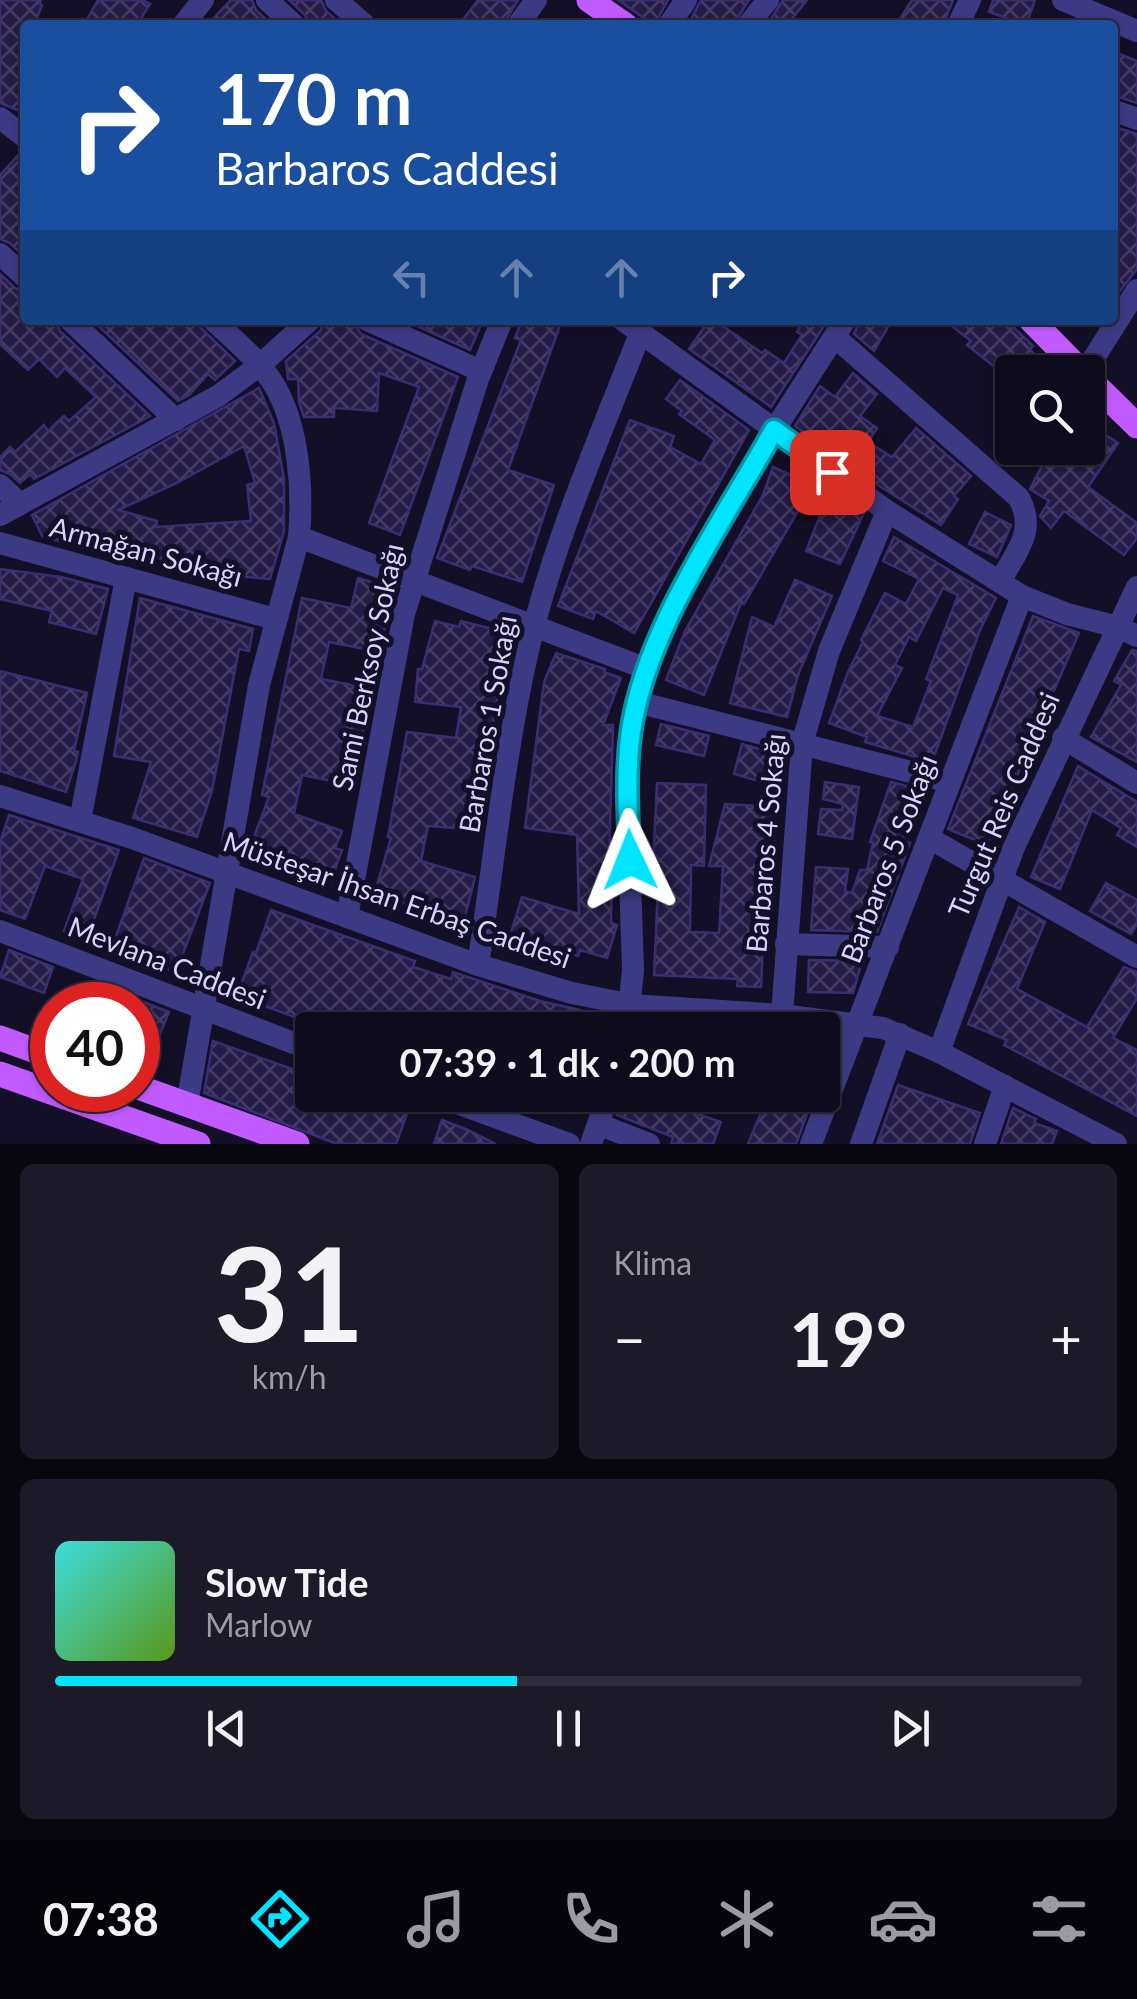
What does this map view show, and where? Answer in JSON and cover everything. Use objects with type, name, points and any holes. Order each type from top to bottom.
[{"type":"main road","points":[[589,0],[618,20]]},
{"type":"main road","points":[[1035,325],[1066,355]]},
{"type":"main road","points":[[1105,394],[1137,426]]},
{"type":"main road","points":[[0,1038],[30,1049]]},
{"type":"main road","points":[[0,1074],[198,1144]]},
{"type":"main road","points":[[160,1095],[297,1144]]},
{"type":"street","points":[[267,0],[289,20]]},
{"type":"street","points":[[336,0],[358,20]]},
{"type":"street","points":[[752,20],[768,0]]},
{"type":"street","points":[[1063,0],[1112,20]]},
{"type":"street","points":[[0,118],[20,133]]},
{"type":"street","points":[[0,254],[20,272]]},
{"type":"street","points":[[1118,321],[1137,290]]},
{"type":"street","points":[[75,325],[176,420]]},
{"type":"street","points":[[187,1105],[259,685],[298,536],[300,494],[283,404],[260,365],[219,325]]},
{"type":"street","points":[[0,485],[10,509],[176,420],[260,365],[304,325]]},
{"type":"street","points":[[378,325],[481,371]]},
{"type":"street","name":"Sami Berksoy Sokağı","points":[[347,918],[413,580],[481,371],[500,325]]},
{"type":"street","points":[[1097,355],[1115,325]]},
{"type":"street","points":[[632,326],[887,512],[1022,596],[1128,632]]},
{"type":"street","name":"Barbaros 1 Sokağı","points":[[478,965],[534,625],[632,326]]},
{"type":"street","points":[[631,1012],[627,787],[637,702],[677,601],[838,326],[1018,498],[1028,522],[1000,582]]},
{"type":"street","name":"Barbaros 4 Sokağı","points":[[782,1012],[802,744],[829,652],[887,512]]},
{"type":"street","points":[[298,536],[647,669]]},
{"type":"street","name":"Armağan Sokağı","points":[[0,543],[275,619]]},
{"type":"street","points":[[80,822],[126,578]]},
{"type":"street","name":"Turgut Reis Caddesi","points":[[939,1052],[1001,878],[1063,738],[1128,632],[1137,587]]},
{"type":"street","name":"Barbaros 5 Sokağı","points":[[811,1144],[1022,596]]},
{"type":"street","points":[[637,702],[950,782]]},
{"type":"street","points":[[1063,738],[1137,783]]},
{"type":"street","name":"Müsteşar İhsan Erbaş Caddesi","points":[[0,796],[227,873],[478,965],[572,993],[632,1005],[737,1012]]},
{"type":"street","points":[[929,838],[1137,957]]},
{"type":"street","name":"Mevlana Caddesi","points":[[0,931],[295,1044]]},
{"type":"street","points":[[786,944],[888,948]]},
{"type":"street","name":"Müsteşar İhsan Erbaş Caddesi","points":[[840,1021],[900,1034],[1005,1086],[1086,1137],[1116,1144]]},
{"type":"street","points":[[862,1144],[900,1034]]},
{"type":"street","points":[[985,1144],[1005,1086]]},
{"type":"street","points":[[482,1112],[570,1144]]},
{"type":"street","points":[[594,1134],[649,1144]]},
{"type":"building","points":[[0,0],[41,0],[36,20],[20,20],[20,111],[0,103]]},
{"type":"building","points":[[98,0],[143,0],[150,4],[140,20],[87,20]]},
{"type":"building","points":[[231,0],[252,0],[267,20],[212,20]]},
{"type":"building","points":[[289,0],[321,0],[336,20],[307,20]]},
{"type":"building","points":[[478,0],[518,0],[506,20],[463,20]]},
{"type":"building","points":[[618,0],[668,0],[657,20],[647,20]]},
{"type":"building","points":[[701,0],[749,0],[736,20],[691,20]]},
{"type":"building","points":[[783,0],[807,0],[791,20],[770,20]]},
{"type":"building","points":[[912,0],[953,0],[945,20],[899,20]]},
{"type":"building","points":[[993,0],[1035,0],[1028,20],[1012,20],[989,12]]},
{"type":"building","points":[[1118,53],[1137,61],[1137,103],[1118,97]]},
{"type":"building","points":[[1118,128],[1137,134],[1137,269],[1118,293]]},
{"type":"building","points":[[20,153],[20,252],[0,239],[0,175]]},
{"type":"building","points":[[0,274],[20,290],[20,325],[57,325],[150,416],[34,479],[30,474],[20,483],[0,470],[0,457],[10,447],[15,452],[44,425],[48,431],[64,416],[69,421],[96,397],[65,368],[57,377],[39,359],[28,370],[0,344]]},
{"type":"building","points":[[97,325],[198,325],[235,361],[215,380],[208,374],[178,401]]},
{"type":"building","points":[[323,325],[355,325],[361,334],[458,377],[400,535],[369,523],[419,387],[379,373],[377,411],[334,408],[334,417],[304,417],[298,379],[288,379],[286,361]]},
{"type":"building","points":[[415,325],[481,325],[470,350]]},
{"type":"building","points":[[520,325],[560,325],[508,470],[554,485],[522,582],[437,558],[521,340],[515,338]]},
{"type":"building","points":[[706,325],[721,325],[784,363],[802,335],[797,332],[801,325],[824,326],[771,407],[689,349]]},
{"type":"building","points":[[858,325],[889,325],[874,351],[854,334]]},
{"type":"building","points":[[950,325],[1011,325],[1033,346],[1030,350],[1036,355],[995,355],[995,367],[967,345],[971,341]]},
{"type":"building","points":[[853,373],[877,394],[860,416],[877,428],[868,442],[892,457],[916,428],[971,476],[954,496],[958,499],[941,525],[795,426],[820,386],[835,397]]},
{"type":"building","points":[[680,380],[749,430],[634,633],[596,611],[593,619],[558,606],[630,420],[674,436],[670,447],[701,464],[715,440],[679,414],[682,411],[666,399]]},
{"type":"building","points":[[259,388],[274,423],[284,479],[284,531],[270,579],[235,576],[234,572],[198,572],[198,567],[63,537],[61,542],[42,536],[32,515]],"holes":[[[244,446],[255,483],[247,485],[251,521],[156,527],[157,521],[118,510]]]},
{"type":"building","points":[[1105,434],[1118,443],[1105,462]]},
{"type":"building","points":[[1042,465],[1103,465],[1088,487],[1137,523],[1137,538],[1124,555],[1064,511],[1051,528],[1040,516],[1049,501],[1030,489]]},
{"type":"building","points":[[773,467],[813,485],[744,604],[741,603],[704,695],[666,680],[685,631],[763,495]]},
{"type":"building","points":[[829,493],[864,513],[840,564],[806,551]]},
{"type":"building","points":[[985,512],[1011,525],[997,557],[969,544]]},
{"type":"building","points":[[894,537],[996,598],[980,630],[932,762],[865,742],[867,737],[829,723],[861,640],[885,593],[906,604],[919,579],[883,561]],"holes":[[[943,588],[958,595],[926,679],[931,681],[913,727],[877,716],[902,668],[895,665],[909,637],[916,641]]]},
{"type":"building","points":[[0,569],[61,577],[108,589],[96,634],[49,622],[52,611],[0,599]]},
{"type":"building","points":[[358,578],[392,588],[380,652],[329,642],[321,679],[372,689],[352,785],[302,775],[294,814],[342,831],[335,848],[342,850],[331,880],[249,850],[269,797],[262,795],[302,598],[351,608]]},
{"type":"building","points":[[795,580],[832,596],[798,675],[787,717],[730,703],[752,617],[774,627]]},
{"type":"building","points":[[140,598],[253,629],[249,651],[239,649],[212,791],[197,837],[133,818],[151,762],[114,756]]},
{"type":"building","points":[[1033,616],[1079,633],[987,845],[948,829]]},
{"type":"building","points":[[435,621],[459,627],[461,621],[509,633],[497,678],[501,679],[481,830],[428,826],[421,861],[475,877],[464,921],[374,895],[391,838],[388,837],[407,732],[456,738],[461,707],[415,702],[418,669],[422,669]]},
{"type":"building","points":[[1132,650],[1137,651],[1137,762],[1091,737],[1121,685],[1114,681]]},
{"type":"building","points":[[556,653],[621,678],[603,725],[613,725],[609,860],[611,923],[617,925],[607,958],[580,950],[578,956],[510,936],[522,897],[579,914],[577,835],[525,828],[544,682]]},
{"type":"building","points":[[0,671],[87,693],[74,751],[78,752],[66,792],[0,771]]},
{"type":"building","points":[[661,724],[709,736],[704,756],[656,745]]},
{"type":"building","points":[[742,744],[770,752],[762,782],[734,774]]},
{"type":"building","points":[[1078,766],[1137,802],[1137,847],[1117,835],[1121,828],[1092,810],[1060,889],[1031,877]]},
{"type":"building","points":[[825,782],[859,787],[852,839],[818,834],[821,809],[842,810],[843,804],[823,799]]},
{"type":"building","points":[[891,782],[922,790],[904,841],[910,843],[877,932],[811,930],[816,867],[848,869],[845,891],[852,893],[860,870],[867,870],[870,842]]},
{"type":"building","points":[[657,783],[706,785],[704,866],[691,865],[690,932],[719,933],[723,866],[709,866],[725,804],[776,807],[770,901],[765,900],[761,987],[737,986],[738,979],[654,975],[659,865],[653,865]]},
{"type":"building","points":[[9,815],[119,850],[87,939],[64,931],[83,879],[45,866],[25,919],[0,910],[0,842]]},
{"type":"building","points":[[144,858],[210,883],[176,972],[111,950]]},
{"type":"building","points":[[1106,883],[1137,900],[1137,924],[1131,934],[1090,911]]},
{"type":"building","points":[[1019,907],[1045,922],[1017,989],[1087,1027],[1124,967],[1137,972],[1137,998],[1113,1038],[1137,1050],[1137,1116],[1004,1045],[1007,1040],[968,1024]]},
{"type":"building","points":[[271,910],[415,961],[413,967],[451,979],[453,972],[586,1012],[295,1012],[295,1017],[262,1005],[264,1000],[239,990],[253,952],[256,953]]},
{"type":"building","points":[[9,950],[53,967],[48,982],[30,982],[30,988],[0,977]]},
{"type":"building","points":[[809,960],[862,961],[853,993],[808,992]]},
{"type":"building","points":[[160,1008],[169,1012],[160,1034]]},
{"type":"building","points":[[213,1041],[295,1070],[295,1112],[408,1112],[396,1144],[337,1144],[204,1093]]},
{"type":"building","points":[[898,1085],[980,1113],[970,1144],[877,1144]]},
{"type":"building","points":[[1013,1108],[1036,1119],[1034,1123],[1057,1131],[1052,1144],[1001,1144]]},
{"type":"building","points":[[692,1112],[721,1122],[713,1144],[671,1144],[673,1137],[617,1115]]},
{"type":"building","points":[[761,1112],[808,1112],[796,1144],[748,1144]]},
{"type":"building","points":[[442,1120],[468,1130],[496,1144],[434,1144]]},
{"type":"route","points":[[630,860],[627,787],[632,729],[647,669],[677,601],[774,430],[832,472]]}]
